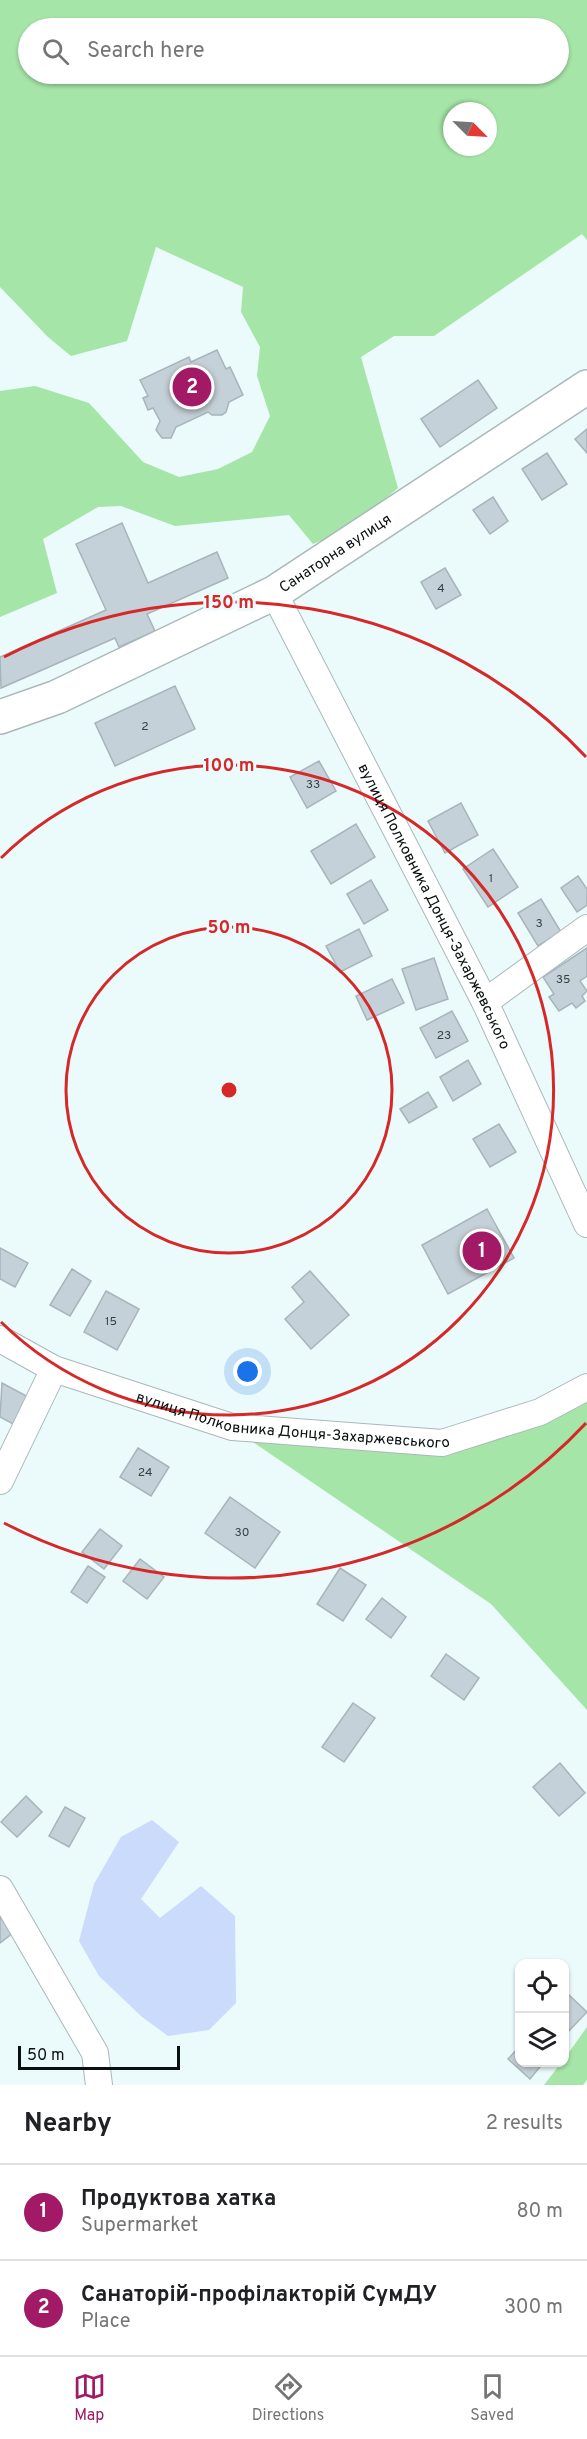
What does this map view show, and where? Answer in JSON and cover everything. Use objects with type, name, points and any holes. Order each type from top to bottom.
[{"type":"main road","name":"Санаторна вулиця","points":[[0,717],[57,697],[274,593],[587,387]]},
{"type":"street","name":"вулиця Полковника Донця-Захаржевського","points":[[274,593],[485,1002],[587,1224]]},
{"type":"street","points":[[485,1002],[587,928]]},
{"type":"street","name":"вулиця Полковника Донця-Захаржевського","points":[[0,1339],[54,1369],[232,1428],[442,1443],[540,1412],[587,1387]]},
{"type":"street","points":[[0,1481],[54,1369]]},
{"type":"street","points":[[2,1893],[95,2053],[99,2085]]},
{"type":"green space","points":[[0,0],[587,0],[587,240],[582,234],[434,336],[394,336],[361,357],[398,488],[350,529],[313,544],[289,515],[175,526],[121,506],[98,507],[43,539],[57,593],[0,617],[0,391],[35,386],[89,403],[143,462],[179,477],[218,469],[252,452],[270,416],[257,376],[260,347],[241,312],[243,287],[156,247],[127,341],[71,356],[48,337],[0,287]]},
{"type":"green space","points":[[587,1401],[587,1710],[491,1604],[241,1434],[444,1452]]},
{"type":"green space","points":[[587,2027],[587,2080],[583,2085],[544,2085],[558,2067],[569,2067],[569,2052]]},
{"type":"water","points":[[152,1820],[179,1842],[141,1899],[160,1918],[201,1886],[235,1916],[236,2003],[209,2030],[168,2036],[141,2016],[99,1976],[79,1941],[94,1884],[121,1837]]},
{"type":"building","points":[[217,350],[226,369],[230,367],[243,395],[229,402],[226,412],[222,415],[212,415],[208,412],[176,427],[171,438],[162,438],[156,430],[160,421],[153,408],[148,410],[143,398],[148,396],[140,380],[189,357],[191,362]]},
{"type":"building","points":[[478,380],[497,408],[440,447],[421,419]]},
{"type":"building","points":[[587,429],[587,453],[575,439]]},
{"type":"building","points":[[547,453],[567,484],[542,500],[522,469]]},
{"type":"building","points":[[493,497],[508,521],[490,534],[473,510]]},
{"type":"building","points":[[122,523],[148,583],[217,552],[228,578],[147,614],[155,631],[119,647],[115,638],[1,688],[0,657],[106,610],[76,544]]},
{"type":"building","points":[[445,568],[461,595],[436,609],[421,582]]},
{"type":"building","points":[[175,686],[195,729],[115,766],[95,723]]},
{"type":"building","points":[[319,761],[336,791],[307,808],[290,777]]},
{"type":"building","points":[[461,803],[478,835],[445,853],[428,821]]},
{"type":"building","points":[[356,824],[375,857],[331,884],[311,851]]},
{"type":"building","points":[[493,849],[518,887],[488,907],[463,869]]},
{"type":"building","points":[[578,876],[587,889],[587,905],[577,912],[561,888]]},
{"type":"building","points":[[371,880],[388,910],[364,924],[347,894]]},
{"type":"building","points":[[541,899],[561,932],[538,946],[518,913]]},
{"type":"building","points":[[359,929],[372,956],[340,972],[326,946]]},
{"type":"building","points":[[587,948],[587,976],[580,981],[587,991],[582,996],[585,1001],[576,1008],[572,1003],[559,1011],[549,997],[554,994],[543,977]]},
{"type":"building","points":[[434,958],[448,999],[416,1010],[402,969]]},
{"type":"building","points":[[392,979],[404,1003],[367,1020],[356,996]]},
{"type":"building","points":[[452,1011],[468,1041],[436,1058],[420,1028]]},
{"type":"building","points":[[468,1060],[481,1084],[453,1101],[440,1077]]},
{"type":"building","points":[[428,1092],[437,1107],[409,1123],[400,1109]]},
{"type":"building","points":[[499,1124],[516,1152],[490,1167],[473,1139]]},
{"type":"building","points":[[487,1209],[514,1258],[448,1294],[422,1245]]},
{"type":"building","points":[[0,1248],[28,1263],[15,1287],[0,1279]]},
{"type":"building","points":[[72,1269],[91,1281],[70,1316],[50,1305]]},
{"type":"building","points":[[310,1271],[349,1315],[311,1349],[285,1319],[304,1302],[292,1287]]},
{"type":"building","points":[[106,1291],[139,1309],[117,1350],[84,1332]]},
{"type":"building","points":[[2,1383],[32,1399],[17,1426],[0,1417]]},
{"type":"building","points":[[138,1448],[169,1467],[151,1496],[120,1477]]},
{"type":"building","points":[[230,1497],[280,1532],[255,1568],[205,1533]]},
{"type":"building","points":[[100,1529],[122,1546],[104,1569],[82,1552]]},
{"type":"building","points":[[140,1559],[164,1577],[147,1599],[123,1581]]},
{"type":"building","points":[[88,1566],[105,1577],[87,1603],[71,1592]]},
{"type":"building","points":[[340,1568],[366,1585],[343,1621],[317,1604]]},
{"type":"building","points":[[382,1598],[406,1617],[391,1638],[366,1619]]},
{"type":"building","points":[[446,1654],[479,1678],[464,1700],[431,1676]]},
{"type":"building","points":[[353,1703],[375,1718],[344,1762],[322,1747]]},
{"type":"building","points":[[560,1763],[585,1793],[559,1816],[533,1787]]},
{"type":"building","points":[[26,1796],[42,1812],[17,1837],[1,1822]]},
{"type":"building","points":[[65,1807],[85,1818],[69,1847],[49,1836]]},
{"type":"building","points":[[0,1917],[13,1933],[0,1943]]},
{"type":"building","points":[[569,1995],[587,2012],[569,2031]]},
{"type":"building","points":[[515,2051],[515,2065],[508,2059]]},
{"type":"building","points":[[517,2067],[540,2067],[530,2079]]},
{"type":"place","name":"Санаторій-профілакторій СумДУ","points":[[192,387]]},
{"type":"place","name":"Продуктова хатка","points":[[482,1251]]}]
